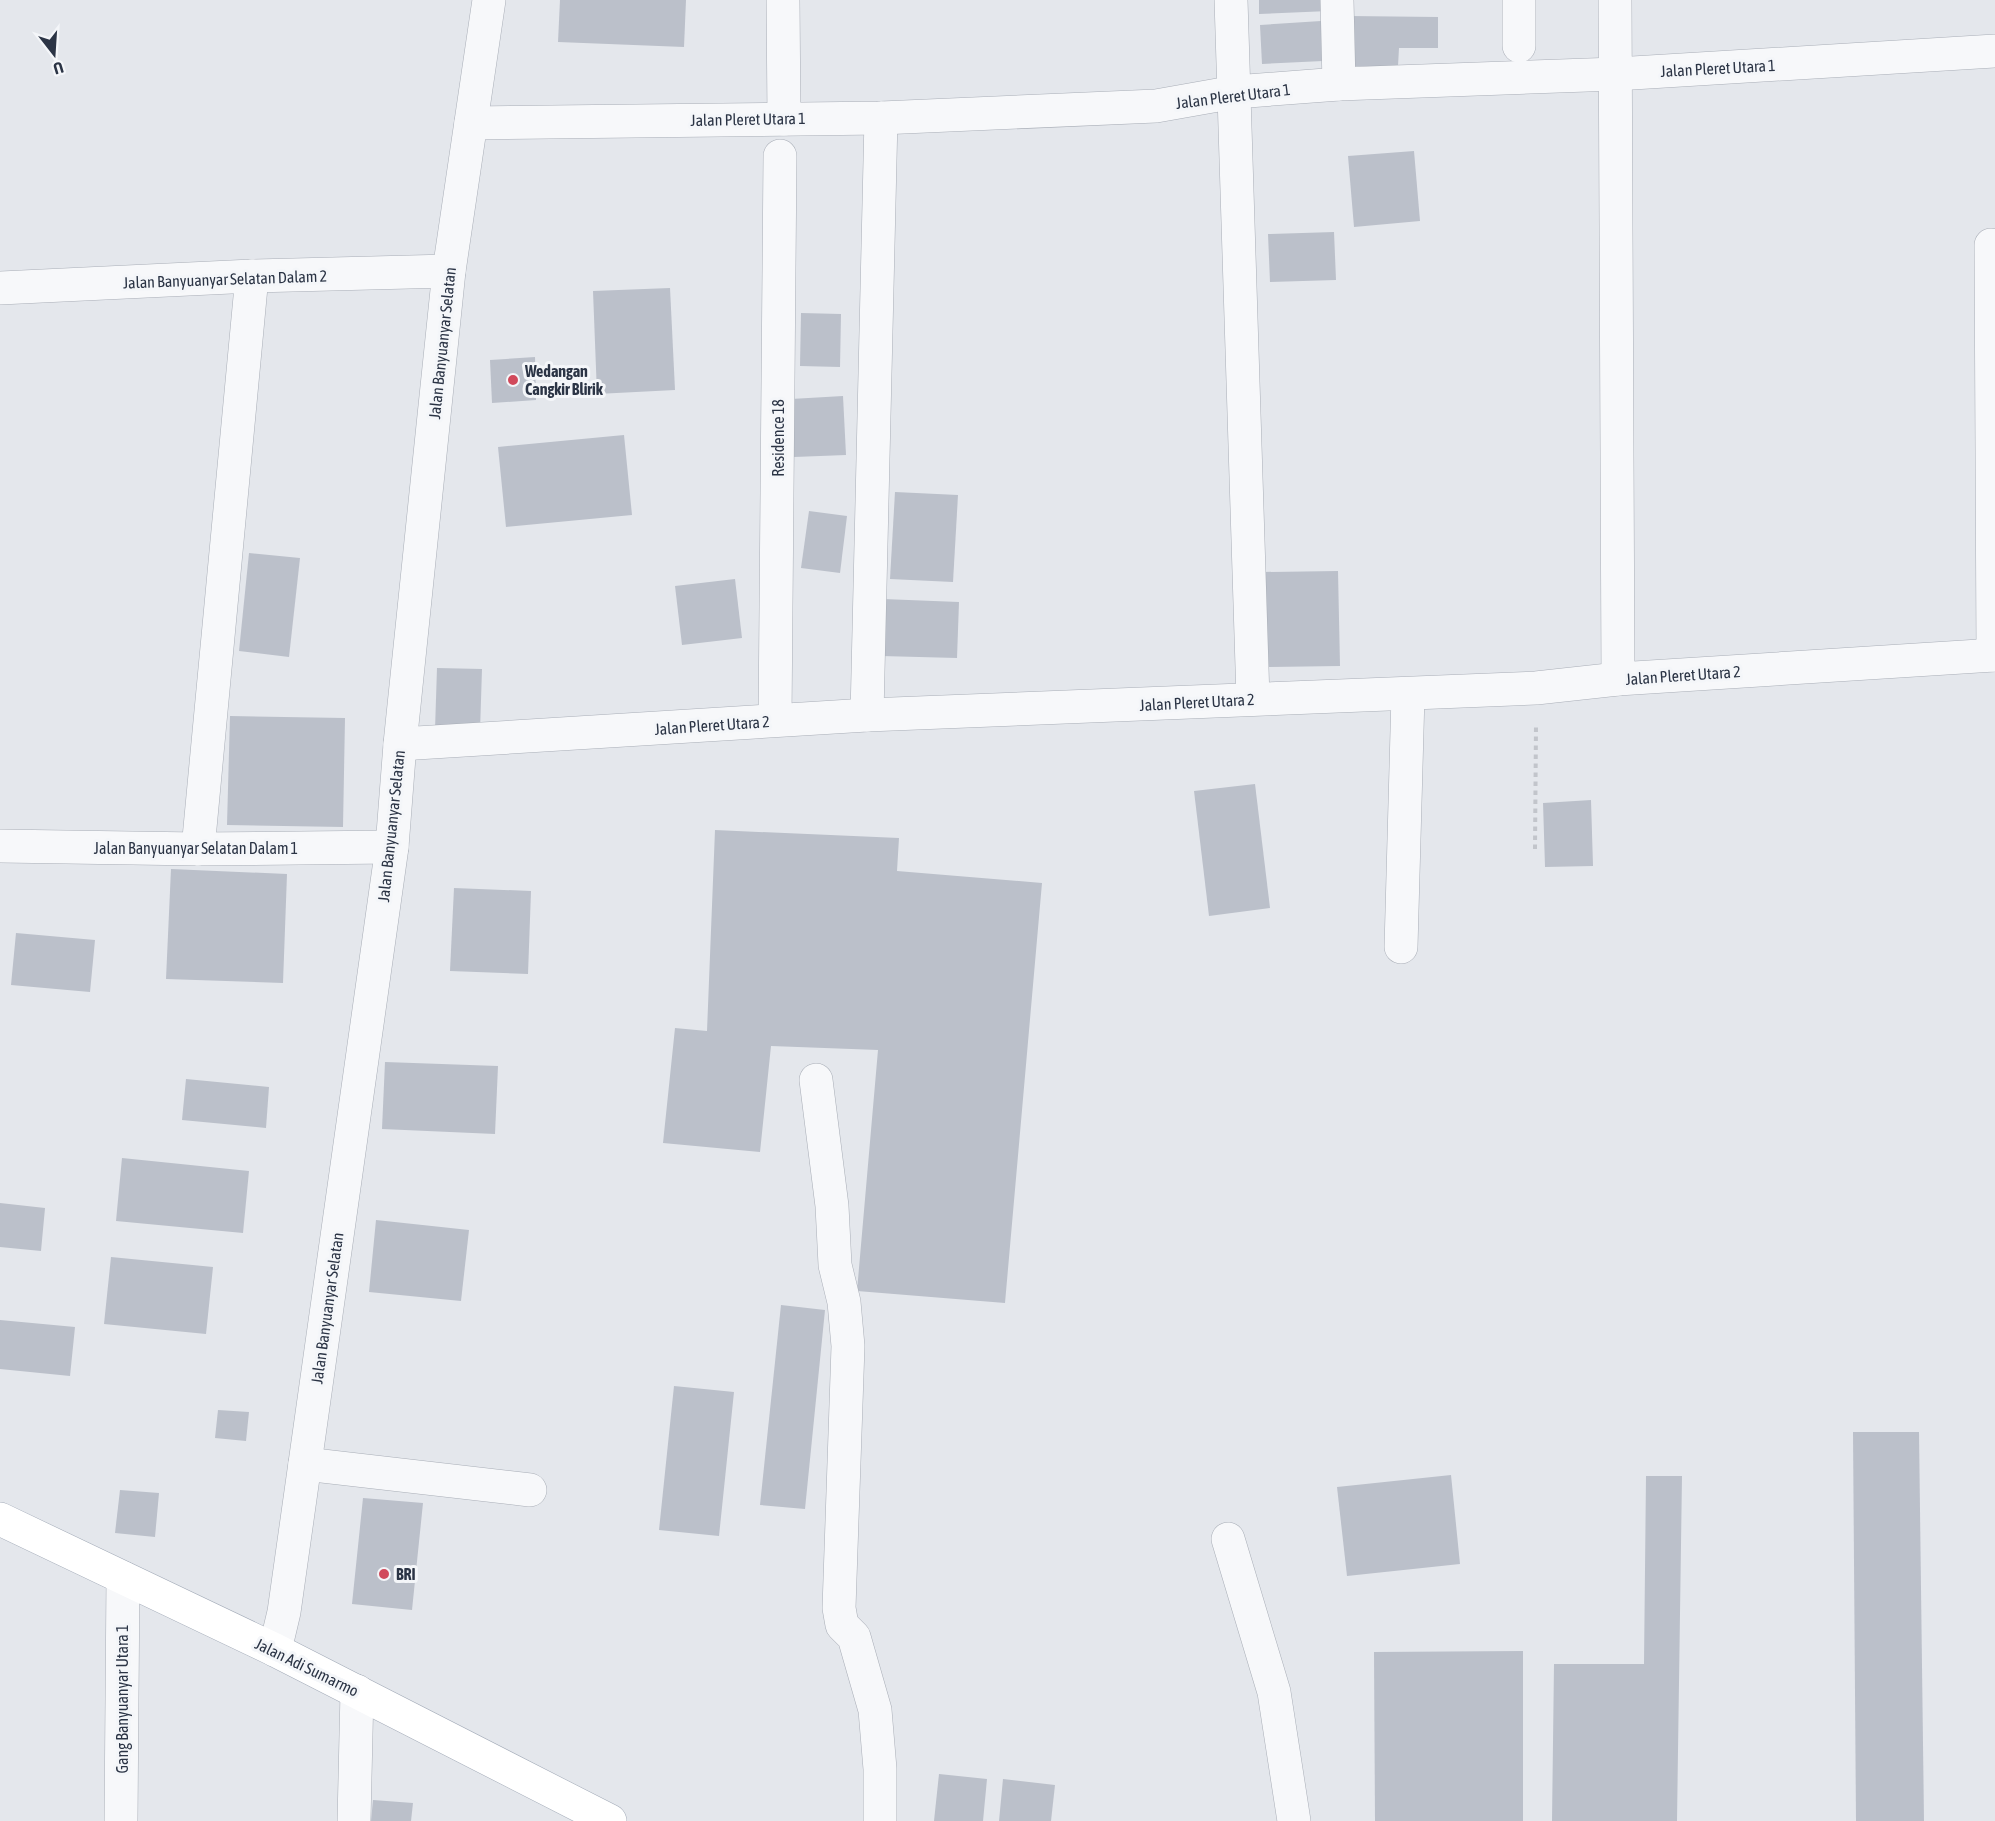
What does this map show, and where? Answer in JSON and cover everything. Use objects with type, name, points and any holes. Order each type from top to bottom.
[{"type":"main road","name":"Jalan Adi Sumarmo","points":[[0,1519],[275,1650],[610,1821]]},
{"type":"street","name":"Jalan Banyuanyar Selatan","points":[[275,1650],[284,1612],[392,847],[400,744],[449,271],[489,0]]},
{"type":"street","points":[[783,0],[784,119]]},
{"type":"street","points":[[1231,0],[1253,699]]},
{"type":"street","points":[[1337,0],[1339,84]]},
{"type":"street","points":[[1519,0],[1520,46]]},
{"type":"street","points":[[1615,0],[1618,679]]},
{"type":"street","name":"Jalan Pleret Utara 1","points":[[471,123],[881,118],[1156,106],[1235,92],[1339,84],[1616,74],[1995,51]]},
{"type":"street","points":[[867,716],[881,118]]},
{"type":"street","name":"Residence 18","points":[[775,720],[780,156]]},
{"type":"street","points":[[1991,245],[1994,655]]},
{"type":"street","name":"Jalan Banyuanyar Selatan Dalam 2","points":[[0,288],[252,276],[449,271]]},
{"type":"street","points":[[198,849],[252,276]]},
{"type":"street","name":"Jalan Pleret Utara 2","points":[[400,744],[627,732],[775,720],[1536,688],[1618,679],[1994,655]]},
{"type":"street","points":[[1401,947],[1408,695]]},
{"type":"street","name":"Jalan Banyuanyar Selatan Dalam 1","points":[[0,846],[198,849],[392,847]]},
{"type":"street","points":[[816,1080],[832,1206],[835,1265],[844,1302],[848,1346],[839,1608],[842,1625],[854,1637],[874,1710],[880,1769],[880,1821]]},
{"type":"street","points":[[305,1464],[530,1490]]},
{"type":"street","points":[[1228,1539],[1274,1692],[1294,1821]]},
{"type":"street","name":"Gang Banyuanyar Utara 1","points":[[121,1821],[123,1578]]},
{"type":"street","points":[[354,1821],[357,1691]]},
{"type":"path","points":[[1535,849],[1536,688]]},
{"type":"building","points":[[560,0],[686,0],[684,47],[558,42]]},
{"type":"building","points":[[1259,0],[1328,0],[1329,11],[1259,14]]},
{"type":"building","points":[[1349,16],[1438,17],[1438,48],[1399,48],[1398,66],[1349,66]]},
{"type":"building","points":[[1321,21],[1323,61],[1262,64],[1260,25]]},
{"type":"building","points":[[1414,151],[1420,221],[1354,227],[1348,156]]},
{"type":"building","points":[[1334,232],[1336,280],[1270,282],[1268,234]]},
{"type":"building","points":[[670,288],[675,390],[597,394],[593,291]]},
{"type":"building","points":[[801,313],[841,314],[840,367],[800,366]]},
{"type":"building","name":"Wedangan Cangkir Blirik","points":[[535,357],[536,400],[492,403],[490,360]]},
{"type":"building","points":[[843,396],[846,455],[794,457],[791,399]]},
{"type":"building","points":[[624,435],[632,515],[506,527],[498,447]]},
{"type":"building","points":[[895,492],[958,495],[953,582],[890,579]]},
{"type":"building","points":[[809,511],[847,516],[840,573],[801,568]]},
{"type":"building","points":[[249,553],[300,558],[289,657],[239,651]]},
{"type":"building","points":[[1338,571],[1340,666],[1263,667],[1262,572]]},
{"type":"building","points":[[735,579],[742,638],[682,645],[675,586]]},
{"type":"building","points":[[883,599],[959,602],[957,658],[881,656]]},
{"type":"building","points":[[437,668],[482,669],[480,731],[435,730]]},
{"type":"building","points":[[230,716],[345,718],[343,827],[227,825]]},
{"type":"building","points":[[1255,784],[1270,908],[1209,916],[1194,791]]},
{"type":"building","points":[[1591,800],[1593,866],[1545,867],[1543,803]]},
{"type":"building","points":[[715,830],[899,838],[897,871],[1042,883],[1005,1303],[857,1291],[878,1050],[771,1046],[760,1152],[663,1143],[675,1028],[707,1031]]},
{"type":"building","points":[[171,869],[287,874],[283,983],[166,979]]},
{"type":"building","points":[[454,888],[531,891],[528,974],[450,971]]},
{"type":"building","points":[[16,933],[95,940],[90,992],[11,985]]},
{"type":"building","points":[[385,1062],[498,1066],[495,1134],[382,1129]]},
{"type":"building","points":[[186,1079],[269,1087],[266,1128],[182,1120]]},
{"type":"building","points":[[122,1158],[249,1171],[243,1233],[116,1221]]},
{"type":"building","points":[[0,1203],[45,1208],[41,1251],[0,1247]]},
{"type":"building","points":[[376,1220],[469,1230],[461,1301],[369,1292]]},
{"type":"building","points":[[111,1257],[213,1267],[206,1334],[104,1324]]},
{"type":"building","points":[[781,1305],[825,1310],[805,1509],[760,1505]]},
{"type":"building","points":[[0,1320],[75,1327],[70,1376],[0,1369]]},
{"type":"building","points":[[674,1386],[734,1392],[719,1536],[659,1530]]},
{"type":"building","points":[[218,1410],[249,1412],[246,1441],[215,1438]]},
{"type":"building","points":[[1853,1432],[1919,1432],[1924,1821],[1856,1821]]},
{"type":"building","points":[[1451,1475],[1460,1564],[1347,1576],[1337,1487]]},
{"type":"building","points":[[1646,1476],[1682,1476],[1677,1821],[1552,1821],[1554,1664],[1644,1664]]},
{"type":"building","points":[[120,1490],[159,1493],[155,1537],[115,1533]]},
{"type":"building","points":[[363,1498],[423,1503],[412,1610],[352,1604]]},
{"type":"building","points":[[1523,1651],[1523,1821],[1375,1821],[1374,1652]]},
{"type":"building","points":[[939,1774],[987,1779],[983,1821],[934,1821]]},
{"type":"building","points":[[1003,1779],[1055,1785],[1051,1821],[999,1821]]},
{"type":"building","points":[[373,1800],[413,1803],[411,1821],[371,1821]]},
{"type":"place","name":"Wedangan Cangkir Blirik","points":[[513,380]]},
{"type":"place","name":"BRI","points":[[384,1574]]}]
